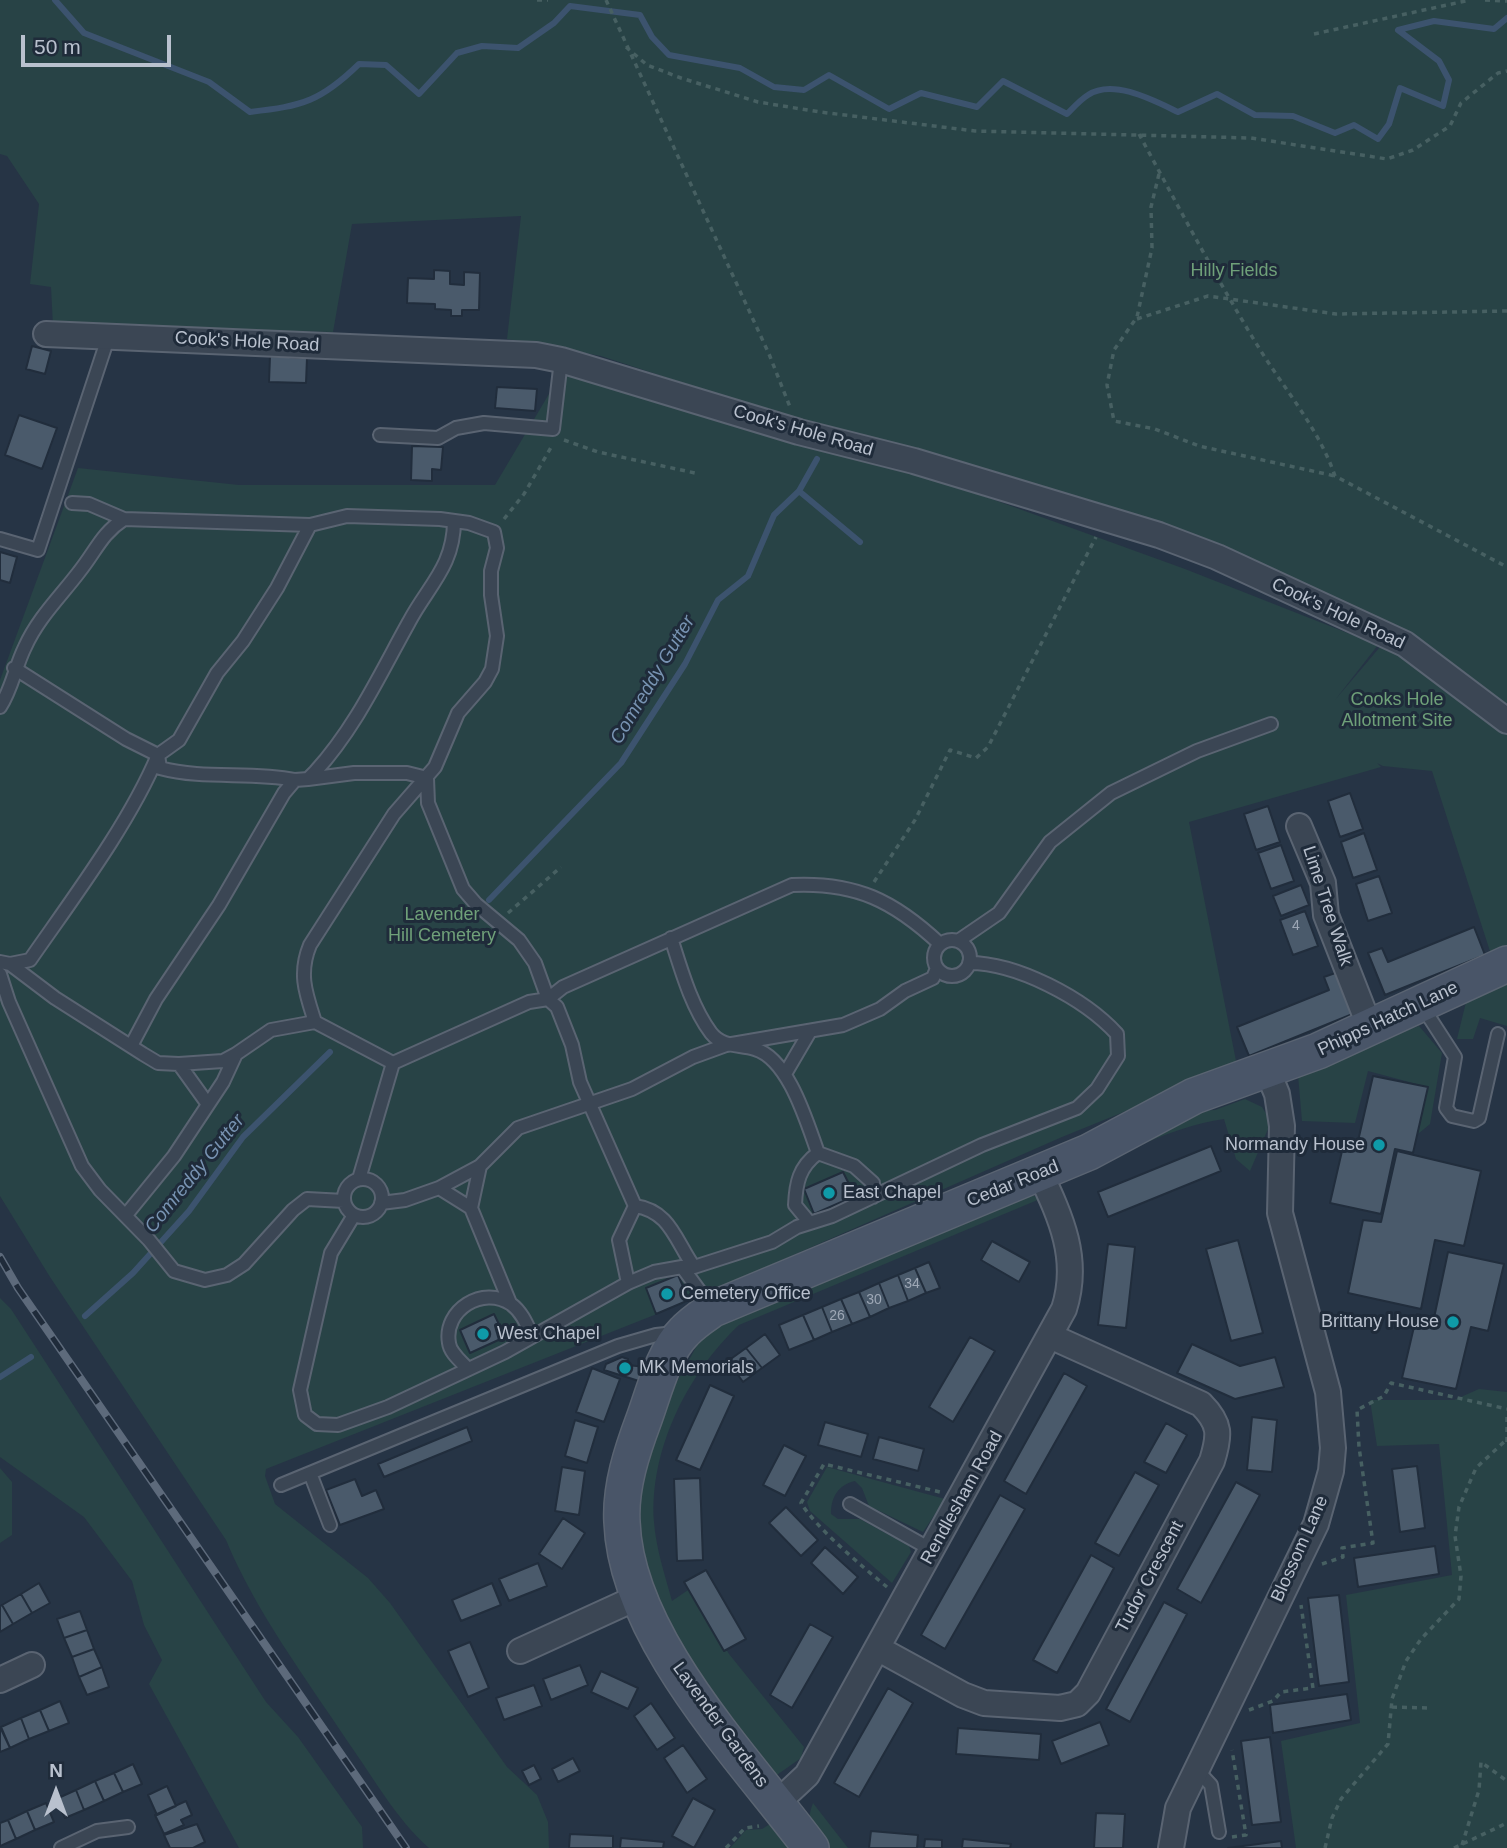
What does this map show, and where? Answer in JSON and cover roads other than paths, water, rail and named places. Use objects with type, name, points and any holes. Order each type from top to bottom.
[{"type":"street","name":"Cook's Hole Road","points":[[46,334],[536,355],[561,360],[799,432],[914,461],[1159,535],[1217,557],[1405,645],[1507,720]]},
{"type":"street","name":"Lime Tree Walk","points":[[1300,826],[1323,883],[1326,915],[1369,1026]]},
{"type":"street","name":"Phipps Hatch Lane","points":[[1267,1070],[1318,1051],[1507,964]]},
{"type":"street","name":"Cedar Road","points":[[682,1333],[713,1309],[1089,1152],[1194,1096],[1267,1070]]},
{"type":"street","name":"Blossom Lane","points":[[1171,1848],[1178,1808],[1315,1524],[1331,1471],[1333,1448],[1328,1392],[1280,1213],[1282,1126],[1277,1094],[1267,1070]]},
{"type":"street","name":"Rendlesham Road","points":[[772,1812],[807,1775],[1051,1336],[1070,1290],[1072,1268],[1069,1244],[1040,1173]]},
{"type":"street","name":"Lavender Gardens","points":[[682,1333],[659,1378],[634,1446],[623,1498],[624,1544],[636,1598],[661,1645],[772,1812],[811,1848]]},
{"type":"street","name":"Tudor Crescent","points":[[877,1648],[963,1695],[984,1703],[1060,1709],[1077,1704],[1088,1693],[1212,1461],[1220,1435],[1216,1419],[1202,1404],[1051,1336]]},
{"type":"street","points":[[520,1651],[636,1598]]},
{"type":"street","points":[[0,1680],[32,1665]]},
{"type":"lane","points":[[0,539],[38,550],[110,335]]},
{"type":"lane","points":[[380,435],[438,438],[456,428],[484,424],[553,429],[561,360]]},
{"type":"lane","points":[[72,503],[89,504],[124,519],[310,525],[347,516],[454,521],[486,527],[494,532],[497,548],[491,570],[491,595],[496,623],[497,655],[485,682],[458,713],[428,778],[394,814],[310,945],[304,961],[302,979],[315,1022]]},
{"type":"lane","points":[[0,707],[9,694],[15,668],[40,621],[79,573],[103,535],[124,519]]},
{"type":"lane","points":[[131,1046],[156,999],[219,905],[284,793],[326,760],[366,704],[411,617],[433,587],[454,535],[454,521]]},
{"type":"lane","points":[[5,963],[30,960],[55,927],[146,784],[158,755],[179,740],[217,673],[243,642],[277,588],[310,525]]},
{"type":"lane","points":[[15,668],[126,739],[158,755]]},
{"type":"lane","points":[[940,944],[958,941],[999,913],[1050,842],[1111,793],[1197,751],[1272,724]]},
{"type":"lane","points":[[158,755],[160,768],[184,775],[302,779],[354,773],[407,774],[428,778]]},
{"type":"lane","points":[[428,778],[428,803],[463,889],[476,904],[519,940],[535,963],[548,999],[557,1007],[567,1032],[589,1104],[635,1206],[620,1240],[628,1283]]},
{"type":"lane","points":[[359,1179],[393,1063],[529,1002],[548,999],[563,987],[792,885],[817,884],[868,893],[915,919],[940,944]]},
{"type":"lane","points":[[671,938],[699,1013],[712,1035],[726,1045],[757,1049],[785,1073],[818,1153],[862,1171],[873,1183],[873,1197]]},
{"type":"lane","points":[[958,941],[967,948],[969,963]]},
{"type":"lane","points":[[354,1215],[331,1253],[300,1390],[305,1415],[317,1424],[338,1425],[388,1407],[468,1370],[628,1283],[653,1272],[688,1267],[772,1242],[808,1222],[832,1216],[1020,1128],[1077,1108],[1097,1089],[1118,1056],[1117,1034],[1082,1003],[992,963],[969,963],[955,975],[942,973],[937,968],[934,956],[940,944]]},
{"type":"lane","points":[[5,963],[158,1063],[223,1061],[271,1030],[315,1022],[393,1063]]},
{"type":"lane","points":[[354,1215],[371,1215],[381,1203],[405,1200],[439,1188],[480,1166],[518,1128],[632,1089],[693,1057],[726,1045],[809,1033],[843,1025],[880,1009],[905,991],[933,978],[937,968]]},
{"type":"lane","points":[[0,974],[9,1002],[82,1166],[100,1190],[149,1240],[174,1271],[190,1278],[205,1280],[226,1275],[244,1264],[293,1210],[307,1199],[344,1201]]},
{"type":"lane","points":[[1420,1003],[1455,1057],[1446,1108],[1452,1116],[1474,1121],[1479,1118],[1498,1034]]},
{"type":"lane","points":[[785,1073],[809,1033]]},
{"type":"lane","points":[[126,1215],[174,1156],[223,1082],[236,1054]]},
{"type":"lane","points":[[179,1064],[207,1103]]},
{"type":"lane","points":[[808,1222],[795,1205],[796,1185],[807,1161],[818,1153]]},
{"type":"lane","points":[[480,1166],[471,1208],[510,1303],[524,1319],[532,1336]]},
{"type":"lane","points":[[354,1215],[344,1201],[348,1185],[359,1179],[371,1181],[378,1186],[381,1203]]},
{"type":"lane","points":[[439,1188],[471,1208]]},
{"type":"lane","points":[[635,1206],[653,1209],[664,1218],[713,1309]]},
{"type":"lane","points":[[468,1370],[449,1346],[449,1329],[454,1315],[475,1300],[487,1297],[510,1303]]},
{"type":"lane","points":[[281,1485],[618,1346],[656,1335],[682,1333]]},
{"type":"lane","points":[[310,1473],[330,1525]]},
{"type":"lane","points":[[850,1504],[932,1550]]},
{"type":"lane","points":[[1195,1769],[1211,1785],[1220,1835]]},
{"type":"lane","points":[[61,1848],[97,1831],[128,1827]]},
{"type":"waterway","points":[[55,0],[84,33],[209,82],[250,112],[310,100],[333,86],[359,64],[386,65],[419,94],[457,53],[482,46],[518,48],[554,23],[570,6],[640,15],[652,37],[669,55],[740,68],[774,87],[804,90],[829,75],[889,109],[921,93],[977,107],[1003,81],[1067,114],[1085,97],[1098,90],[1134,93],[1178,112],[1217,94],[1255,115],[1293,116],[1335,133],[1354,125],[1378,139],[1389,124],[1400,88],[1443,106],[1449,80],[1439,61],[1398,30],[1434,21],[1494,29],[1507,18]]},
{"type":"waterway","name":"Comreddy Gutter","points":[[489,900],[621,763],[685,664],[718,600],[748,576],[774,515],[799,491],[817,459]]},
{"type":"waterway","points":[[799,491],[860,542]]},
{"type":"waterway","name":"Comreddy Gutter","points":[[85,1316],[133,1273],[189,1211],[243,1137],[330,1052]]},
{"type":"waterway","name":"Comreddy Gutter","points":[[0,1377],[31,1357]]},
{"type":"railway","points":[[0,1257],[18,1288],[406,1848]]},
{"type":"place","name":"Normandy House","points":[[1379,1145]]},
{"type":"place","name":"East Chapel","points":[[829,1193]]},
{"type":"place","name":"Cemetery Office","points":[[667,1294]]},
{"type":"place","name":"Brittany House","points":[[1453,1322]]},
{"type":"place","name":"West Chapel","points":[[483,1334]]},
{"type":"place","name":"MK Memorials","points":[[625,1368]]},
{"type":"park label","name":"Hilly Fields","points":[[1234,271]]},
{"type":"park label","name":"Cooks Hole Allotment Site","points":[[1397,710]]},
{"type":"park label","name":"Lavender Hill Cemetery","points":[[442,925]]}]
